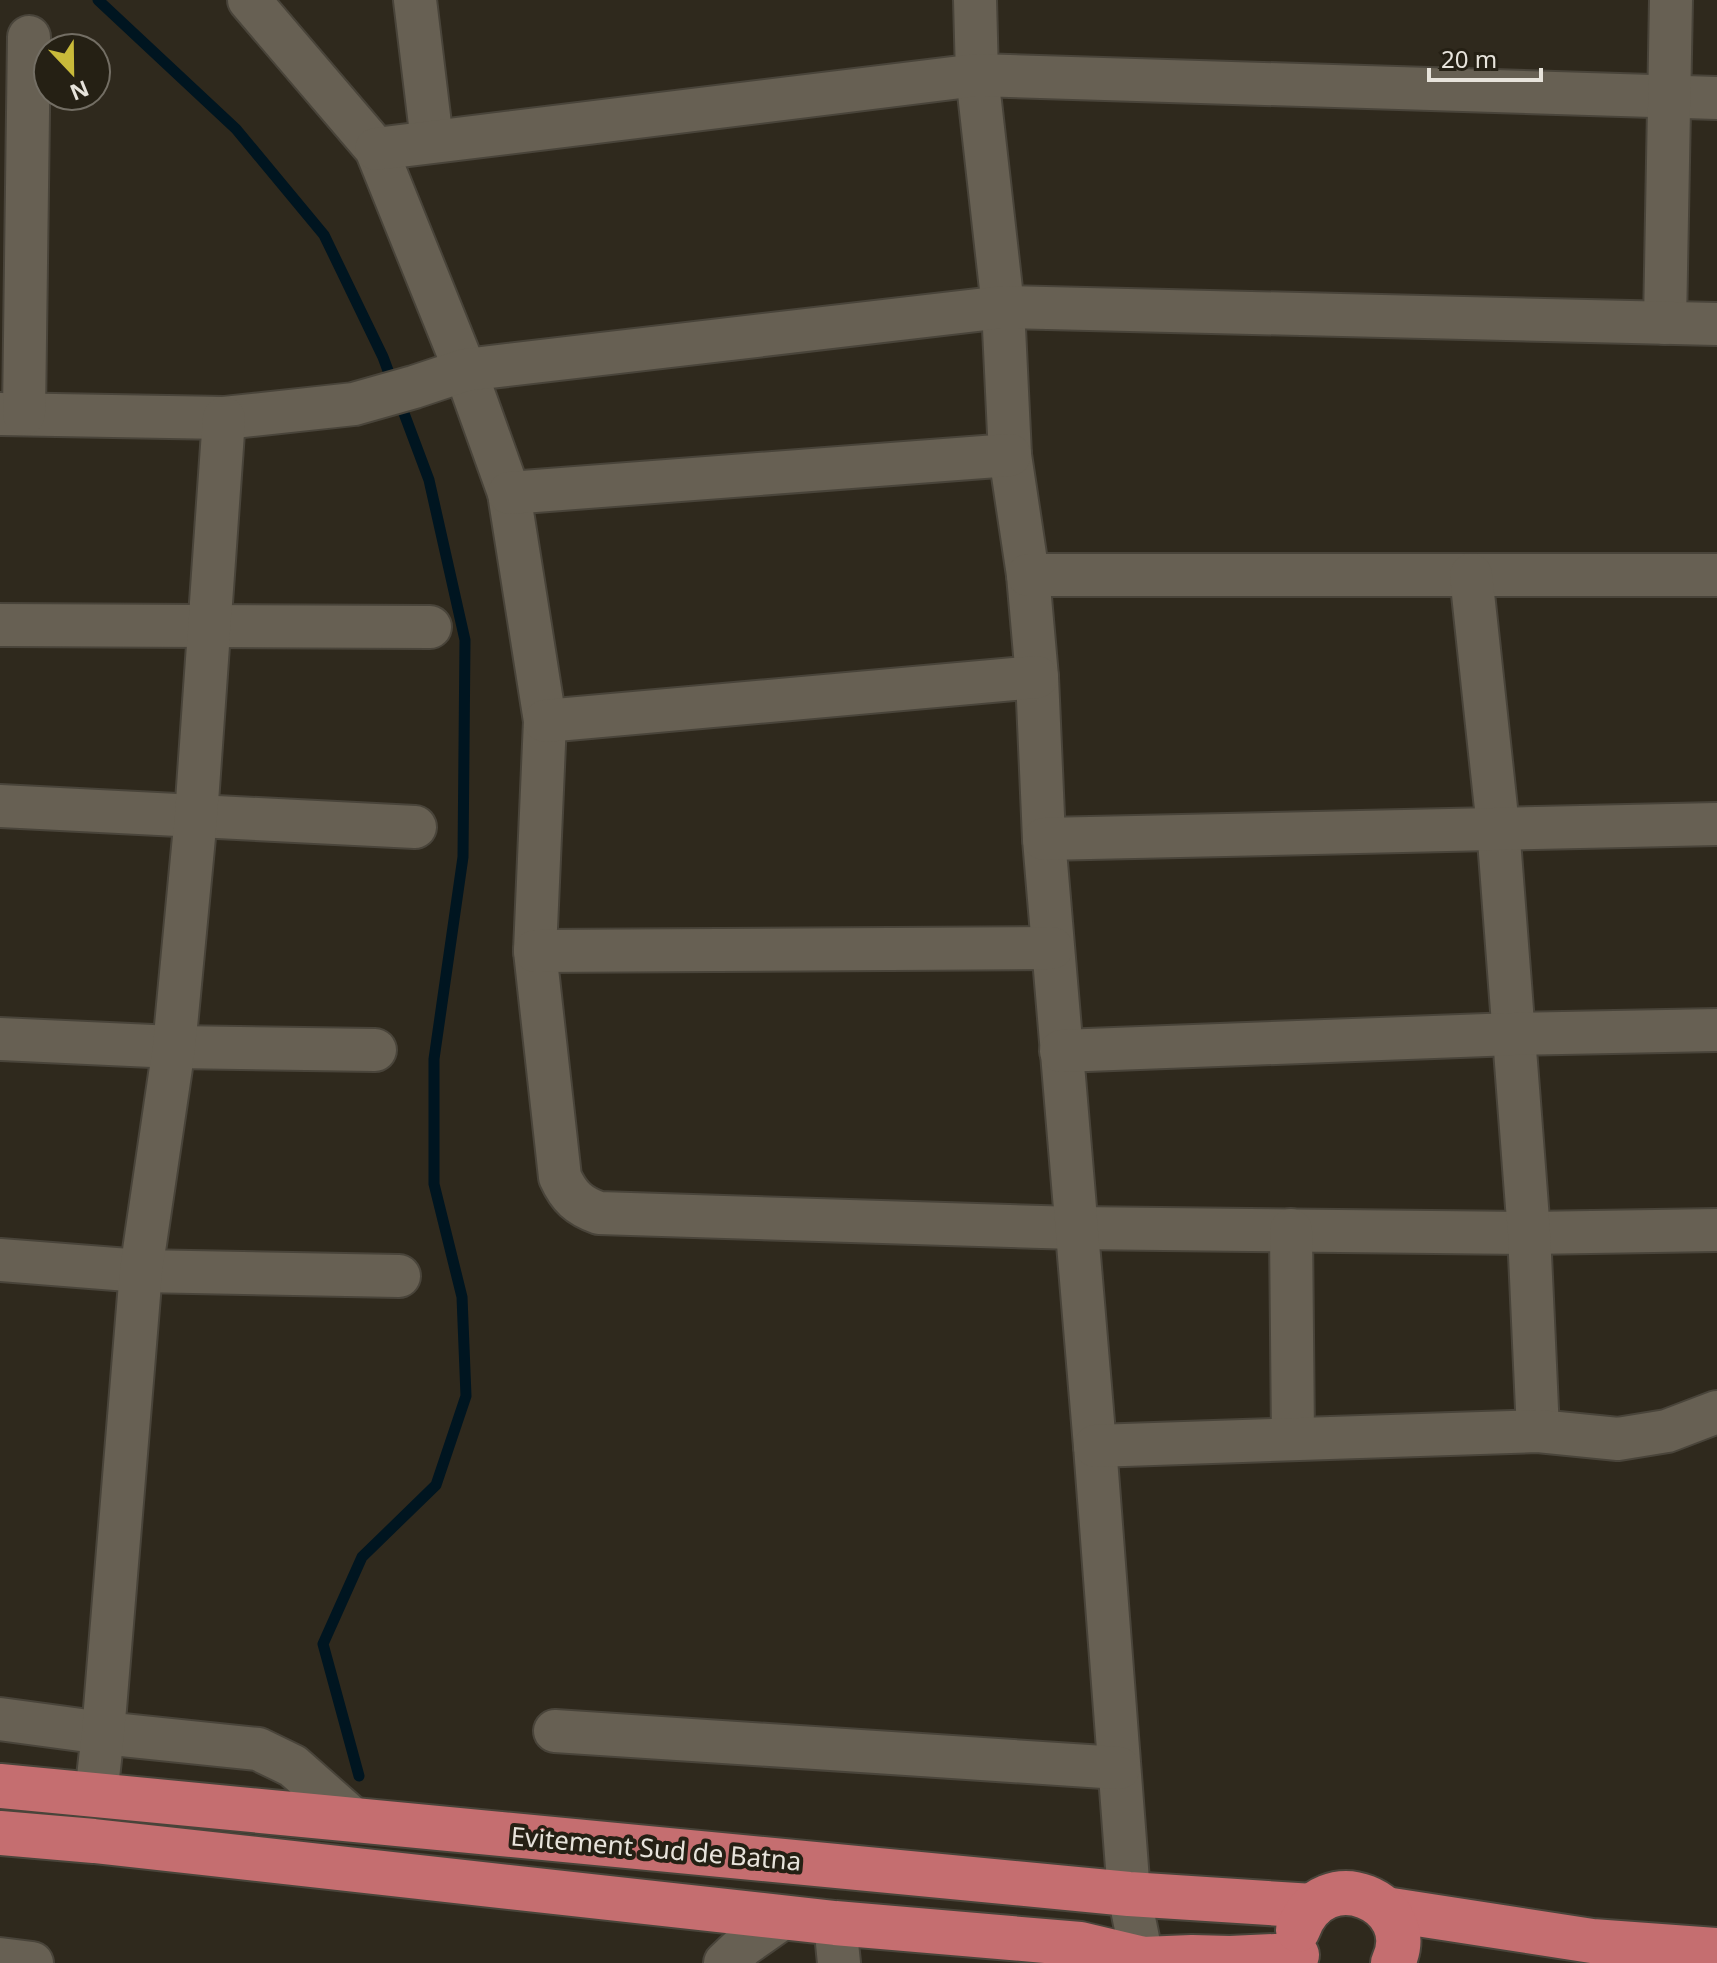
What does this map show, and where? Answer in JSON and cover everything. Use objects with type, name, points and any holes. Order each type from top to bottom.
[{"type":"highway","name":"Evitement Sud de Batna","points":[[0,1786],[1129,1894],[1313,1906]]},
{"type":"highway","name":"Evitement Sud de Batna","points":[[0,1833],[784,1917],[837,1943],[1080,1944],[1143,1961],[1299,1959]]},
{"type":"highway","points":[[1299,1959],[1296,1940],[1306,1912],[1329,1895],[1343,1892],[1372,1899],[1385,1909],[1394,1923],[1398,1939],[1393,1963]]},
{"type":"highway","points":[[1385,1909],[1592,1941],[1717,1950]]},
{"type":"street","points":[[249,0],[376,149],[465,370],[509,493],[545,721],[535,951],[560,1177],[572,1199],[599,1213],[1075,1228],[1529,1233],[1717,1230]]},
{"type":"street","points":[[415,0],[432,141]]},
{"type":"street","points":[[975,0],[977,75],[1003,307],[1010,455],[1028,575],[1037,677],[1052,948],[1095,1446],[1129,1894],[1143,1961]]},
{"type":"street","points":[[1665,323],[1671,0]]},
{"type":"street","points":[[29,37],[12,414],[224,418],[354,404],[465,370],[1003,307],[1717,324]]},
{"type":"street","points":[[376,149],[977,75],[1717,98]]},
{"type":"street","points":[[96,1795],[141,1271],[174,1047],[196,816],[224,418]]},
{"type":"street","points":[[509,493],[1010,455]]},
{"type":"street","points":[[1028,575],[1717,575]]},
{"type":"street","points":[[1471,575],[1498,827],[1529,1233],[1538,1431]]},
{"type":"street","points":[[0,625],[430,627]]},
{"type":"street","points":[[545,721],[1037,677]]},
{"type":"street","points":[[0,806],[415,827]]},
{"type":"street","points":[[1044,839],[1717,824]]},
{"type":"street","points":[[535,951],[1052,948]]},
{"type":"street","points":[[1061,1051],[1513,1034],[1717,1030]]},
{"type":"street","points":[[0,1039],[174,1047],[375,1050]]},
{"type":"street","points":[[1291,1230],[1293,1439]]},
{"type":"street","points":[[0,1260],[141,1271],[399,1276]]},
{"type":"street","points":[[1095,1446],[1538,1431],[1618,1439],[1667,1431],[1717,1412]]},
{"type":"street","points":[[0,1719],[258,1749],[293,1766],[354,1820]]},
{"type":"street","points":[[555,1731],[1119,1768]]},
{"type":"street","points":[[725,1963],[744,1945],[784,1917]]},
{"type":"street","points":[[0,1959],[32,1963]]},
{"type":"waterway","points":[[98,0],[236,129],[324,235],[393,384]]},
{"type":"waterway","points":[[359,1776],[323,1644],[362,1557],[436,1485],[466,1396],[462,1297],[434,1184],[434,1059],[463,857],[465,640],[429,480],[399,400]]}]
